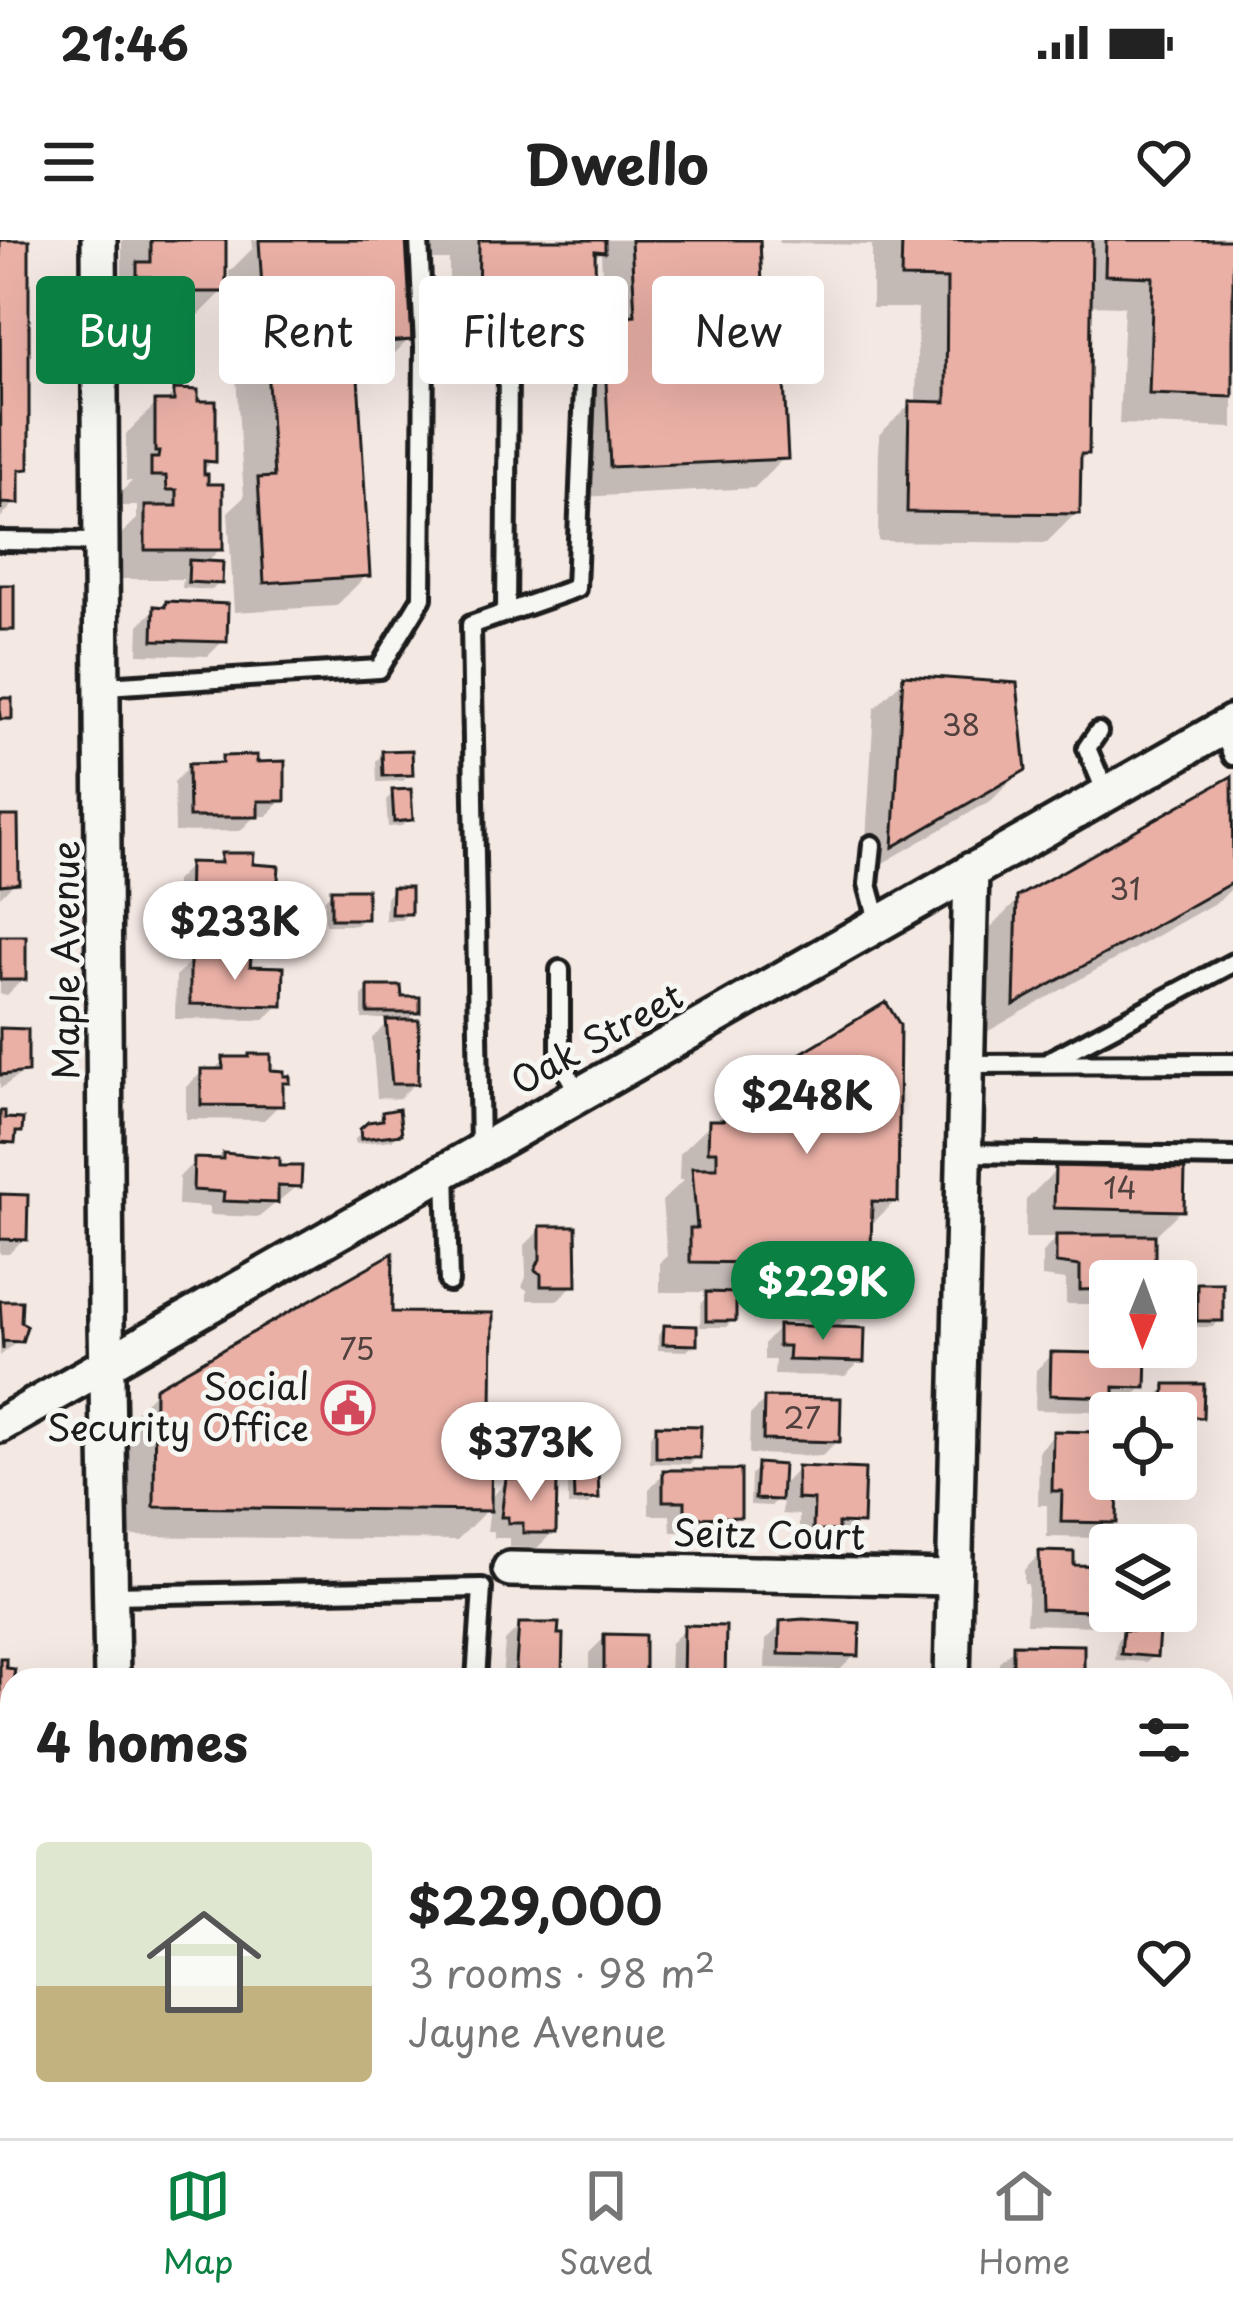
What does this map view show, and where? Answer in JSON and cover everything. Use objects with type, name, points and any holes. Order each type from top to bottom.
[{"type":"street","name":"Maple Avenue","points":[[99,240],[112,1668]]},
{"type":"street","name":"Oak Street","points":[[0,1425],[1106,793],[1229,736]]},
{"type":"street","points":[[952,1668],[971,870]]},
{"type":"street","name":"Seitz Court","points":[[510,1569],[954,1578]]},
{"type":"lane","points":[[105,686],[379,669],[422,598],[424,346],[419,240]]},
{"type":"lane","points":[[480,1149],[471,625],[506,613],[576,588],[584,362],[558,343],[508,371],[506,613]]},
{"type":"lane","points":[[0,541],[104,542]]},
{"type":"lane","points":[[1098,732],[1087,748],[1106,793]]},
{"type":"lane","points":[[872,845],[868,884],[879,925]]},
{"type":"lane","points":[[1045,1064],[1233,963]]},
{"type":"lane","points":[[560,970],[560,1060],[579,1094]]},
{"type":"lane","points":[[966,1064],[1233,1063]]},
{"type":"lane","points":[[964,1153],[1233,1156]]},
{"type":"lane","points":[[446,1169],[449,1282]]},
{"type":"lane","points":[[111,1595],[482,1588],[477,1668]]},
{"type":"building","points":[[0,240],[29,240],[29,469],[19,470],[19,504],[1,503],[1,510]]},
{"type":"building","points":[[151,240],[226,240],[226,276],[219,276],[219,292],[195,292],[195,276],[137,276],[137,262],[151,262]]},
{"type":"building","points":[[259,240],[406,240],[412,340],[395,341],[395,276],[261,276]]},
{"type":"building","points":[[479,240],[605,240],[605,252],[595,251],[595,276],[478,276]]},
{"type":"building","points":[[631,240],[760,240],[762,276],[652,276],[652,384],[784,384],[788,459],[610,467],[606,384],[628,384],[628,315],[635,315]]},
{"type":"building","points":[[902,240],[1092,240],[1089,454],[1081,454],[1080,514],[907,512],[909,401],[946,402],[947,279],[901,278]]},
{"type":"building","points":[[1106,240],[1233,240],[1233,397],[1149,394],[1153,277],[1105,275]]},
{"type":"building","points":[[268,384],[358,384],[370,576],[264,583],[258,478],[274,477]]},
{"type":"building","points":[[174,389],[198,390],[198,401],[216,401],[216,462],[204,461],[204,474],[208,474],[208,484],[223,484],[223,550],[145,550],[145,506],[177,506],[177,490],[167,490],[166,476],[151,476],[151,458],[158,458],[159,452],[155,452],[155,401],[174,401]]},
{"type":"building","points":[[189,560],[223,562],[222,584],[188,582]]},
{"type":"building","points":[[0,585],[14,585],[14,630],[0,630]]},
{"type":"building","points":[[166,601],[228,604],[227,642],[153,640],[154,606],[165,607]]},
{"type":"building","points":[[903,675],[1017,683],[1026,770],[893,847]]},
{"type":"building","points":[[0,698],[12,698],[12,719],[0,719]]},
{"type":"building","points":[[412,750],[413,775],[383,776],[382,751]]},
{"type":"building","points":[[257,755],[257,762],[285,761],[285,801],[258,801],[258,817],[189,817],[188,764]]},
{"type":"building","points":[[1232,776],[1233,882],[1014,1005],[1017,897]]},
{"type":"building","points":[[411,789],[413,820],[394,822],[392,790]]},
{"type":"building","points":[[0,816],[18,816],[19,883],[0,885]]},
{"type":"building","points":[[221,853],[254,853],[253,864],[279,866],[276,909],[188,911],[189,862],[221,863]]},
{"type":"building","points":[[392,887],[411,887],[411,914],[391,914]]},
{"type":"building","points":[[331,889],[367,889],[367,919],[331,919]]},
{"type":"building","points":[[0,936],[26,936],[26,980],[0,980]]},
{"type":"building","points":[[190,957],[251,958],[250,966],[284,967],[283,1006],[190,1004]]},
{"type":"building","points":[[368,986],[401,986],[402,997],[420,997],[420,1013],[368,1013]]},
{"type":"building","points":[[886,1002],[900,1025],[898,1202],[872,1201],[871,1256],[820,1255],[820,1264],[690,1262],[690,1228],[697,1228],[692,1168],[717,1168],[717,1151],[708,1151],[709,1120],[723,1120],[740,1107],[777,1108],[777,1077],[794,1077],[807,1068],[798,1055]]},
{"type":"building","points":[[386,1020],[419,1020],[418,1084],[392,1084]]},
{"type":"building","points":[[0,1028],[28,1029],[28,1072],[0,1075]]},
{"type":"building","points":[[271,1054],[271,1070],[290,1076],[290,1083],[283,1083],[283,1106],[201,1105],[201,1069],[223,1069],[223,1057]]},
{"type":"building","points":[[399,1109],[402,1134],[361,1139],[360,1129],[368,1122],[383,1120],[382,1112]]},
{"type":"building","points":[[0,1111],[5,1111],[5,1118],[23,1119],[15,1143],[0,1142]]},
{"type":"building","points":[[223,1153],[279,1158],[279,1166],[302,1166],[301,1187],[278,1186],[278,1203],[223,1201],[224,1192],[193,1190],[194,1158],[223,1159]]},
{"type":"building","points":[[1055,1166],[1185,1169],[1184,1211],[1054,1208]]},
{"type":"building","points":[[0,1194],[28,1195],[27,1240],[0,1239]]},
{"type":"building","points":[[540,1226],[576,1226],[577,1286],[541,1286],[541,1274],[535,1270],[540,1259]]},
{"type":"building","points":[[1056,1235],[1155,1235],[1155,1260],[1089,1260],[1089,1290],[1080,1290],[1080,1266],[1056,1263]]},
{"type":"building","points":[[393,1253],[392,1312],[493,1313],[491,1511],[154,1507],[155,1388]]},
{"type":"building","points":[[798,1273],[867,1275],[866,1307],[856,1307],[856,1312],[798,1307]]},
{"type":"building","points":[[1197,1283],[1223,1283],[1223,1321],[1197,1321]]},
{"type":"building","points":[[706,1292],[736,1293],[736,1321],[706,1321]]},
{"type":"building","points":[[0,1301],[22,1301],[21,1322],[27,1326],[22,1342],[3,1341],[3,1350]]},
{"type":"building","points":[[664,1325],[697,1326],[697,1345],[663,1344]]},
{"type":"building","points":[[778,1325],[865,1328],[864,1362],[788,1360],[789,1346],[778,1346]]},
{"type":"building","points":[[1051,1352],[1089,1353],[1089,1368],[1147,1368],[1146,1388],[1114,1387],[1114,1392],[1089,1392],[1089,1396],[1050,1395]]},
{"type":"building","points":[[1165,1384],[1204,1384],[1203,1418],[1197,1417],[1197,1392],[1165,1392]]},
{"type":"building","points":[[764,1397],[841,1398],[840,1442],[763,1440]]},
{"type":"building","points":[[656,1425],[701,1426],[700,1458],[656,1457]]},
{"type":"building","points":[[1053,1431],[1089,1432],[1089,1500],[1118,1500],[1117,1523],[1061,1522],[1062,1491],[1052,1491]]},
{"type":"building","points":[[757,1463],[783,1465],[781,1500],[755,1499]]},
{"type":"building","points":[[797,1466],[865,1469],[863,1524],[838,1523],[838,1531],[813,1531],[814,1500],[797,1499]]},
{"type":"building","points":[[663,1470],[741,1470],[741,1517],[685,1518],[685,1501],[663,1501]]},
{"type":"building","points":[[573,1471],[598,1471],[599,1499],[574,1500]]},
{"type":"building","points":[[506,1478],[557,1479],[556,1533],[523,1533],[523,1523],[508,1523],[508,1517],[501,1517]]},
{"type":"building","points":[[1039,1551],[1074,1552],[1074,1565],[1089,1565],[1089,1611],[1041,1609]]},
{"type":"building","points":[[780,1621],[860,1623],[859,1656],[779,1654]]},
{"type":"building","points":[[519,1623],[559,1623],[562,1668],[516,1668]]},
{"type":"building","points":[[684,1625],[726,1626],[725,1668],[683,1668]]},
{"type":"building","points":[[1123,1632],[1159,1632],[1157,1657],[1121,1654]]},
{"type":"building","points":[[604,1634],[645,1635],[645,1668],[604,1668]]},
{"type":"building","points":[[1013,1644],[1084,1645],[1084,1668],[1013,1668]]},
{"type":"place","name":"Social Security Office","points":[[348,1408]]}]
